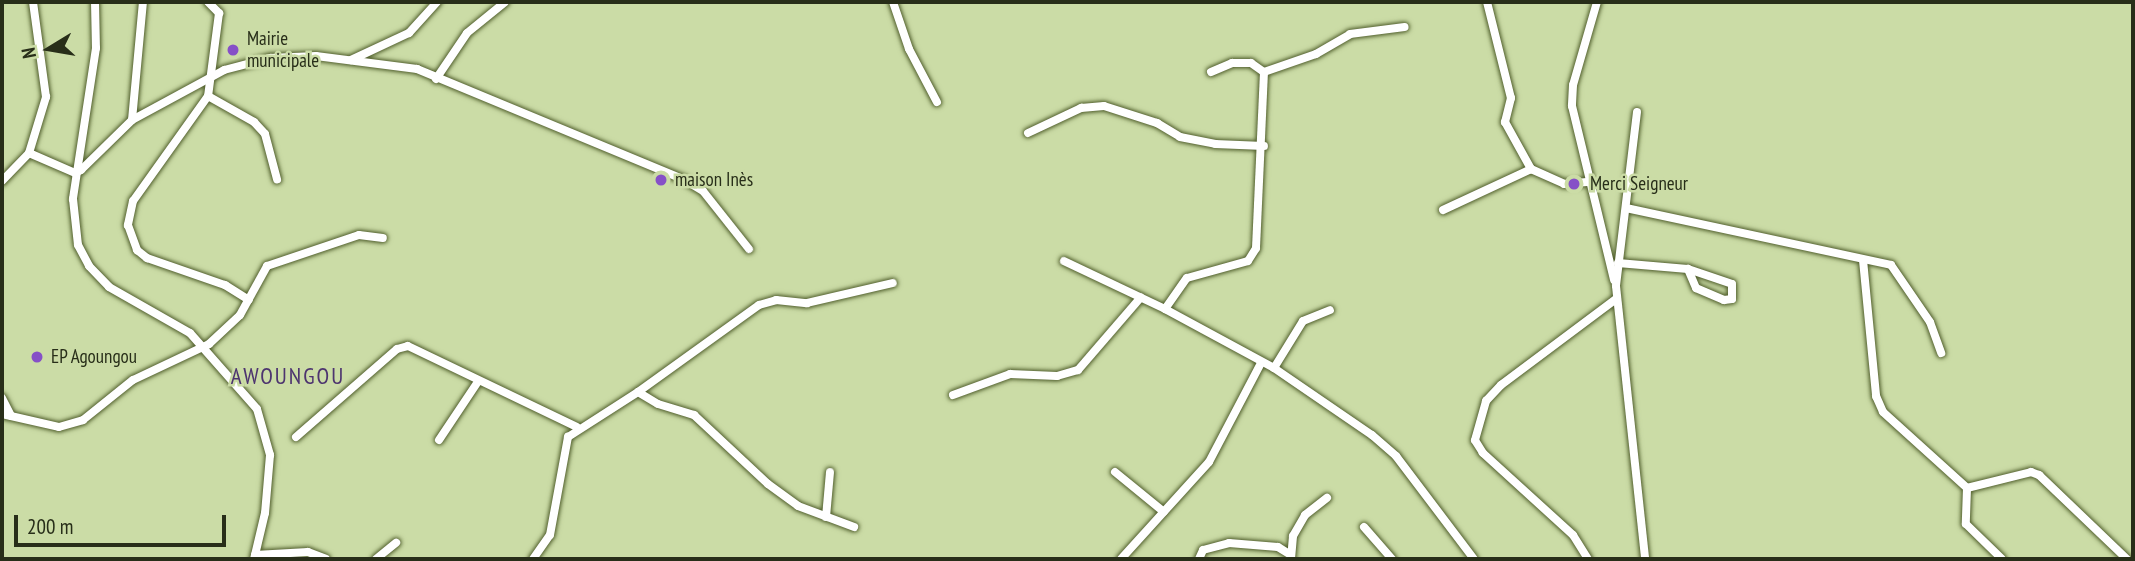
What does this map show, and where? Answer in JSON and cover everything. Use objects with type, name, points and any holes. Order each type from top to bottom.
[{"type":"street","points":[[2,181],[29,153],[46,97],[33,2]]},
{"type":"street","points":[[95,2],[96,48],[75,173],[73,226],[89,266],[109,287],[174,322],[205,348],[247,396],[269,439],[265,513],[254,557],[308,552],[326,559]]},
{"type":"street","points":[[132,120],[143,2]]},
{"type":"street","points":[[208,2],[219,13],[214,75],[208,96],[133,201],[128,214],[130,235],[146,258],[225,285],[248,300]]},
{"type":"street","points":[[351,60],[409,33],[436,2]]},
{"type":"street","points":[[436,79],[467,33],[505,2]]},
{"type":"street","points":[[893,2],[909,49],[937,102]]},
{"type":"street","points":[[1488,2],[1511,98],[1505,122],[1531,169],[1564,184],[1587,182]]},
{"type":"street","points":[[1597,2],[1572,106],[1587,182],[1615,286],[1645,559]]},
{"type":"street","points":[[1264,72],[1316,54],[1350,34],[1405,27]]},
{"type":"street","points":[[75,173],[132,120],[214,75],[270,58],[351,60],[401,66],[587,136],[697,186],[749,249]]},
{"type":"street","points":[[1211,72],[1232,63],[1251,63],[1264,72]]},
{"type":"street","points":[[1166,309],[1186,278],[1248,261],[1256,248],[1264,146],[1264,72]]},
{"type":"street","points":[[208,96],[254,122],[265,134],[277,179]]},
{"type":"street","points":[[1028,133],[1081,108],[1104,106],[1157,123],[1180,137],[1264,146]]},
{"type":"street","points":[[1615,286],[1637,112]]},
{"type":"street","points":[[29,153],[75,173]]},
{"type":"street","points":[[1443,210],[1531,169]]},
{"type":"street","points":[[1626,208],[1894,268],[1937,334],[1941,353]]},
{"type":"street","points":[[2,398],[6,415],[46,426],[69,426],[103,407],[133,380],[205,348],[232,324],[267,266],[286,257],[368,233],[383,238]]},
{"type":"street","points":[[1863,260],[1879,405],[1966,488],[1966,524],[2002,559]]},
{"type":"street","points":[[1064,261],[1166,309],[1321,398],[1396,456],[1474,559]]},
{"type":"street","points":[[1618,263],[1688,270],[1732,284],[1732,299],[1724,300],[1696,288],[1688,270]]},
{"type":"street","points":[[533,559],[550,535],[564,447],[577,427],[603,417],[760,305],[776,300],[807,303],[892,283]]},
{"type":"street","points":[[953,395],[1010,374],[1057,376],[1078,370],[1142,297]]},
{"type":"street","points":[[1588,559],[1573,535],[1483,453],[1475,440],[1486,401],[1502,385],[1616,299]]},
{"type":"street","points":[[1274,369],[1303,321],[1330,310]]},
{"type":"street","points":[[296,437],[402,348],[415,348],[477,383],[577,427]]},
{"type":"street","points":[[1121,559],[1164,512],[1226,436],[1261,363]]},
{"type":"street","points":[[439,440],[477,383]]},
{"type":"street","points":[[638,391],[658,404],[694,415],[768,484],[798,506],[854,527]]},
{"type":"street","points":[[826,517],[830,472]]},
{"type":"street","points":[[1115,472],[1164,512]]},
{"type":"street","points":[[1966,488],[2034,472],[2127,559]]},
{"type":"street","points":[[1199,559],[1203,550],[1229,543],[1278,547],[1290,556],[1305,515],[1327,498]]},
{"type":"street","points":[[1364,527],[1392,559]]},
{"type":"street","points":[[376,559],[396,543]]},
{"type":"place","name":"Mairie municipale","points":[[233,50]]},
{"type":"place","name":"maison Inès","points":[[661,180]]},
{"type":"place","name":"Merci Seigneur","points":[[1574,184]]},
{"type":"place","name":"EP Agoungou","points":[[37,357]]},
{"type":"district","name":"AWOUNGOU","points":[[288,376]]}]
